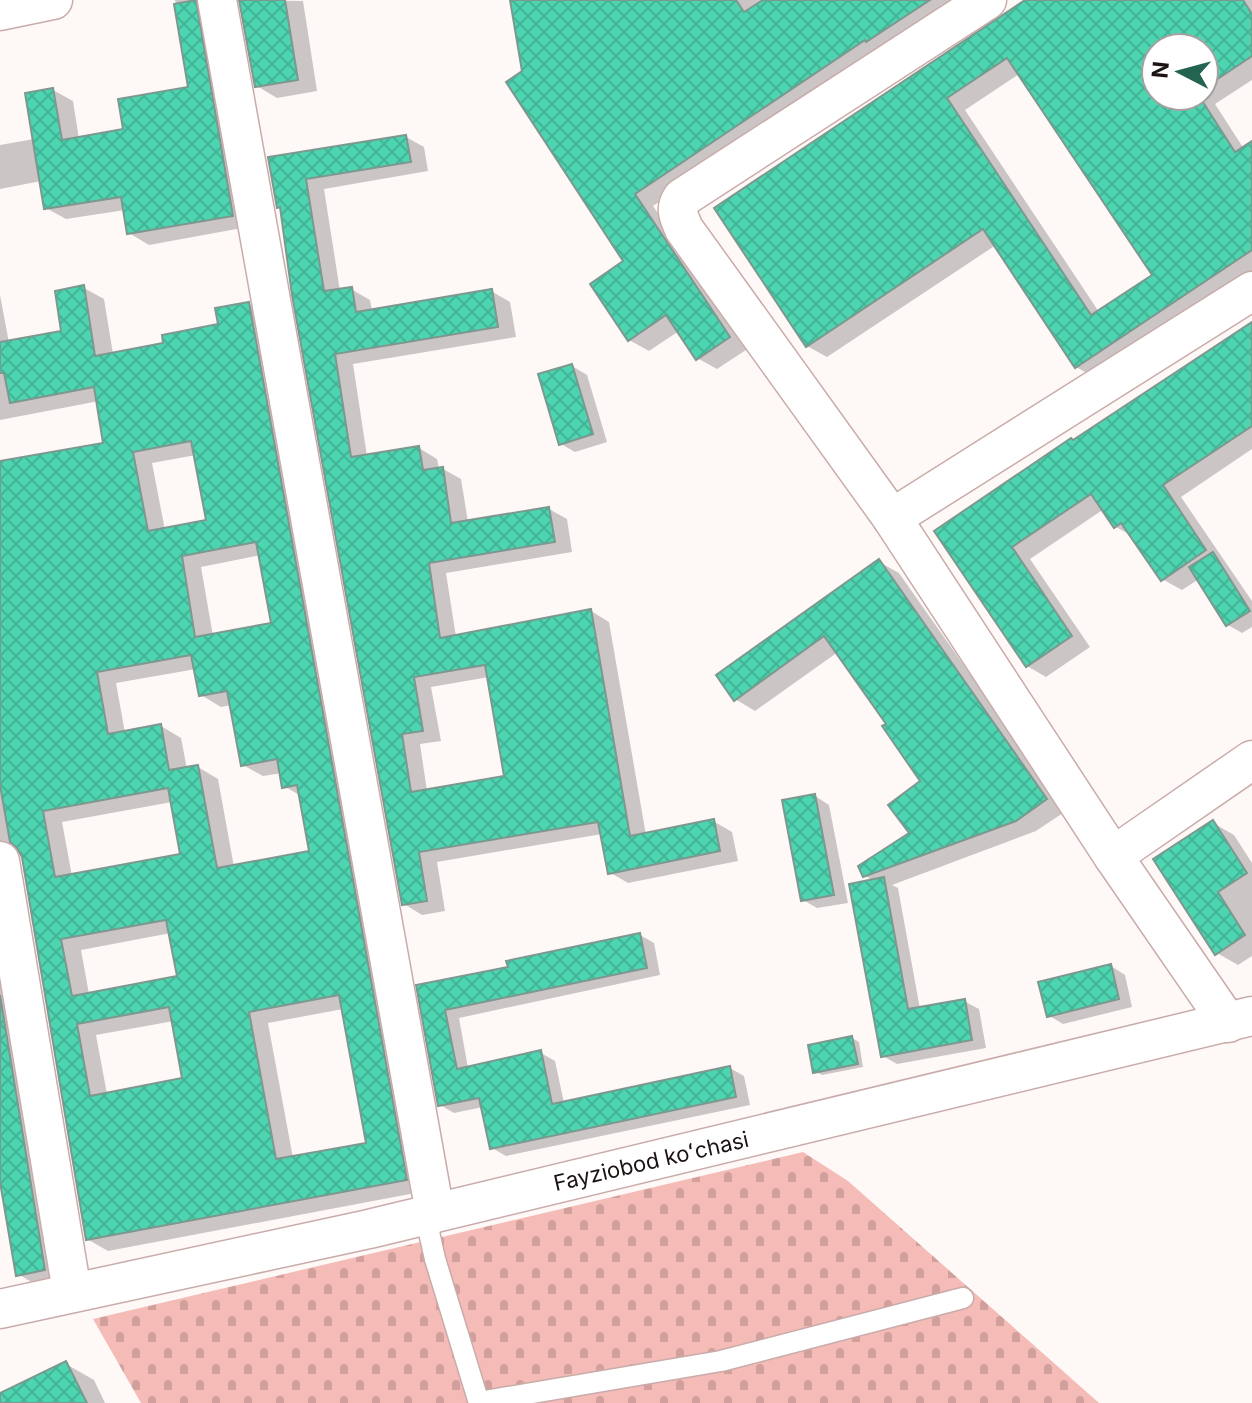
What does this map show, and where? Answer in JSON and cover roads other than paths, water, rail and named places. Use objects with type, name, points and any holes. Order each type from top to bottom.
[{"type":"street","points":[[0,11],[53,0]]},
{"type":"street","points":[[217,0],[430,1214]]},
{"type":"street","name":"Fayziobod koʻchasi","points":[[0,1309],[369,1229],[1240,1020],[1113,856],[892,518],[684,229],[677,212],[677,204],[682,198],[987,0]]},
{"type":"street","points":[[892,518],[1252,291]]},
{"type":"street","points":[[1113,856],[1252,760]]},
{"type":"street","points":[[0,861],[72,1292]]},
{"type":"lane","points":[[430,1214],[435,1259],[479,1402],[721,1361],[963,1298]]}]
